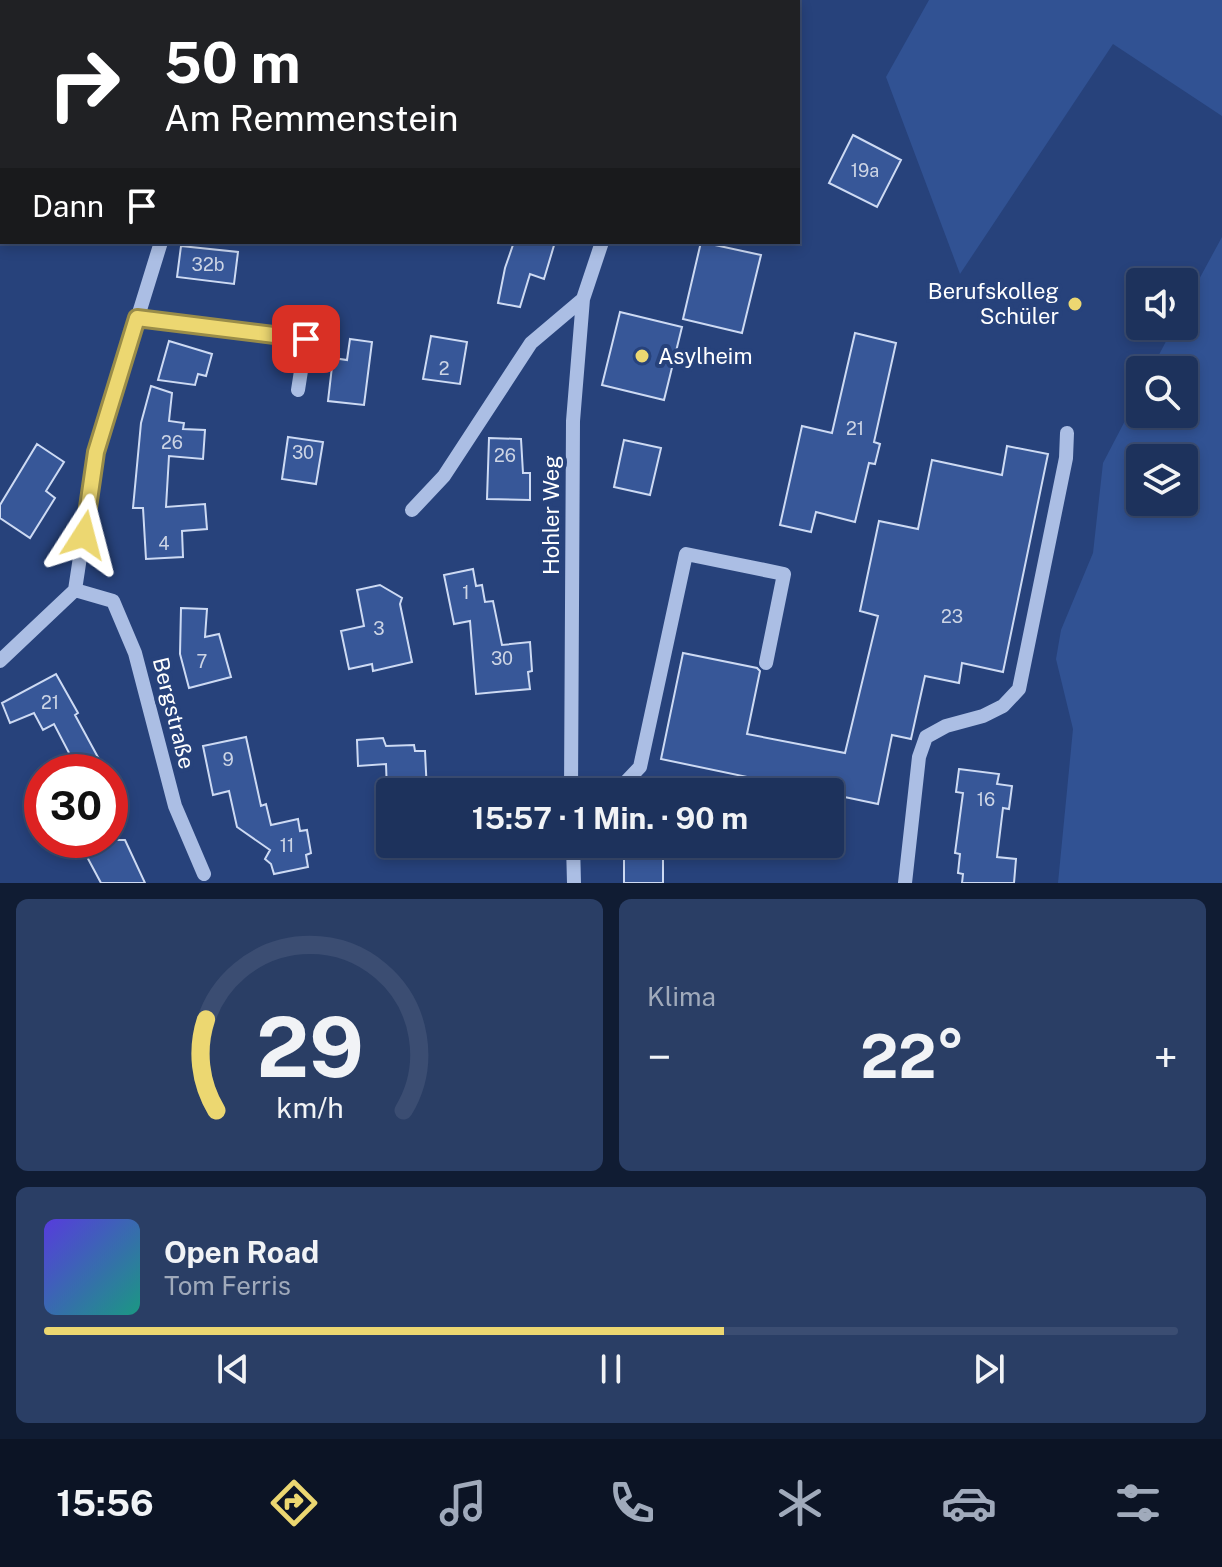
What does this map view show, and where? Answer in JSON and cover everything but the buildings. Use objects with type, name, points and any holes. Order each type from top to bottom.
[{"type":"street","points":[[0,661],[75,590],[96,452],[160,244]]},
{"type":"street","name":"Hohler Weg","points":[[571,778],[573,421],[583,299],[601,244]]},
{"type":"street","points":[[412,510],[444,476],[531,343],[583,299]]},
{"type":"street","points":[[137,318],[306,339],[298,390]]},
{"type":"street","points":[[905,883],[919,757],[926,737],[946,726],[983,716],[1003,706],[1019,689],[1066,458],[1067,433]]},
{"type":"street","points":[[630,778],[640,767],[686,554],[784,574],[766,663]]},
{"type":"street","name":"Bergstraße","points":[[75,590],[113,601],[135,653],[175,806],[204,874]]},
{"type":"street","points":[[573,858],[574,883]]},
{"type":"shaded area","points":[[929,0],[1222,0],[1222,116],[1113,44],[960,274],[886,77]]},
{"type":"shaded area","points":[[1222,237],[1222,883],[1058,883],[1073,729],[1056,659],[1061,630],[1093,553],[1103,463],[1126,419],[1126,428],[1198,428],[1198,356],[1158,356],[1167,340],[1198,340],[1198,281]]},
{"type":"place","name":"Berufskolleg Schüler","points":[[1075,304]]},
{"type":"place","name":"Asylheim","points":[[642,356]]},
{"type":"route","points":[[84,535],[96,452],[137,318],[306,339]]}]
